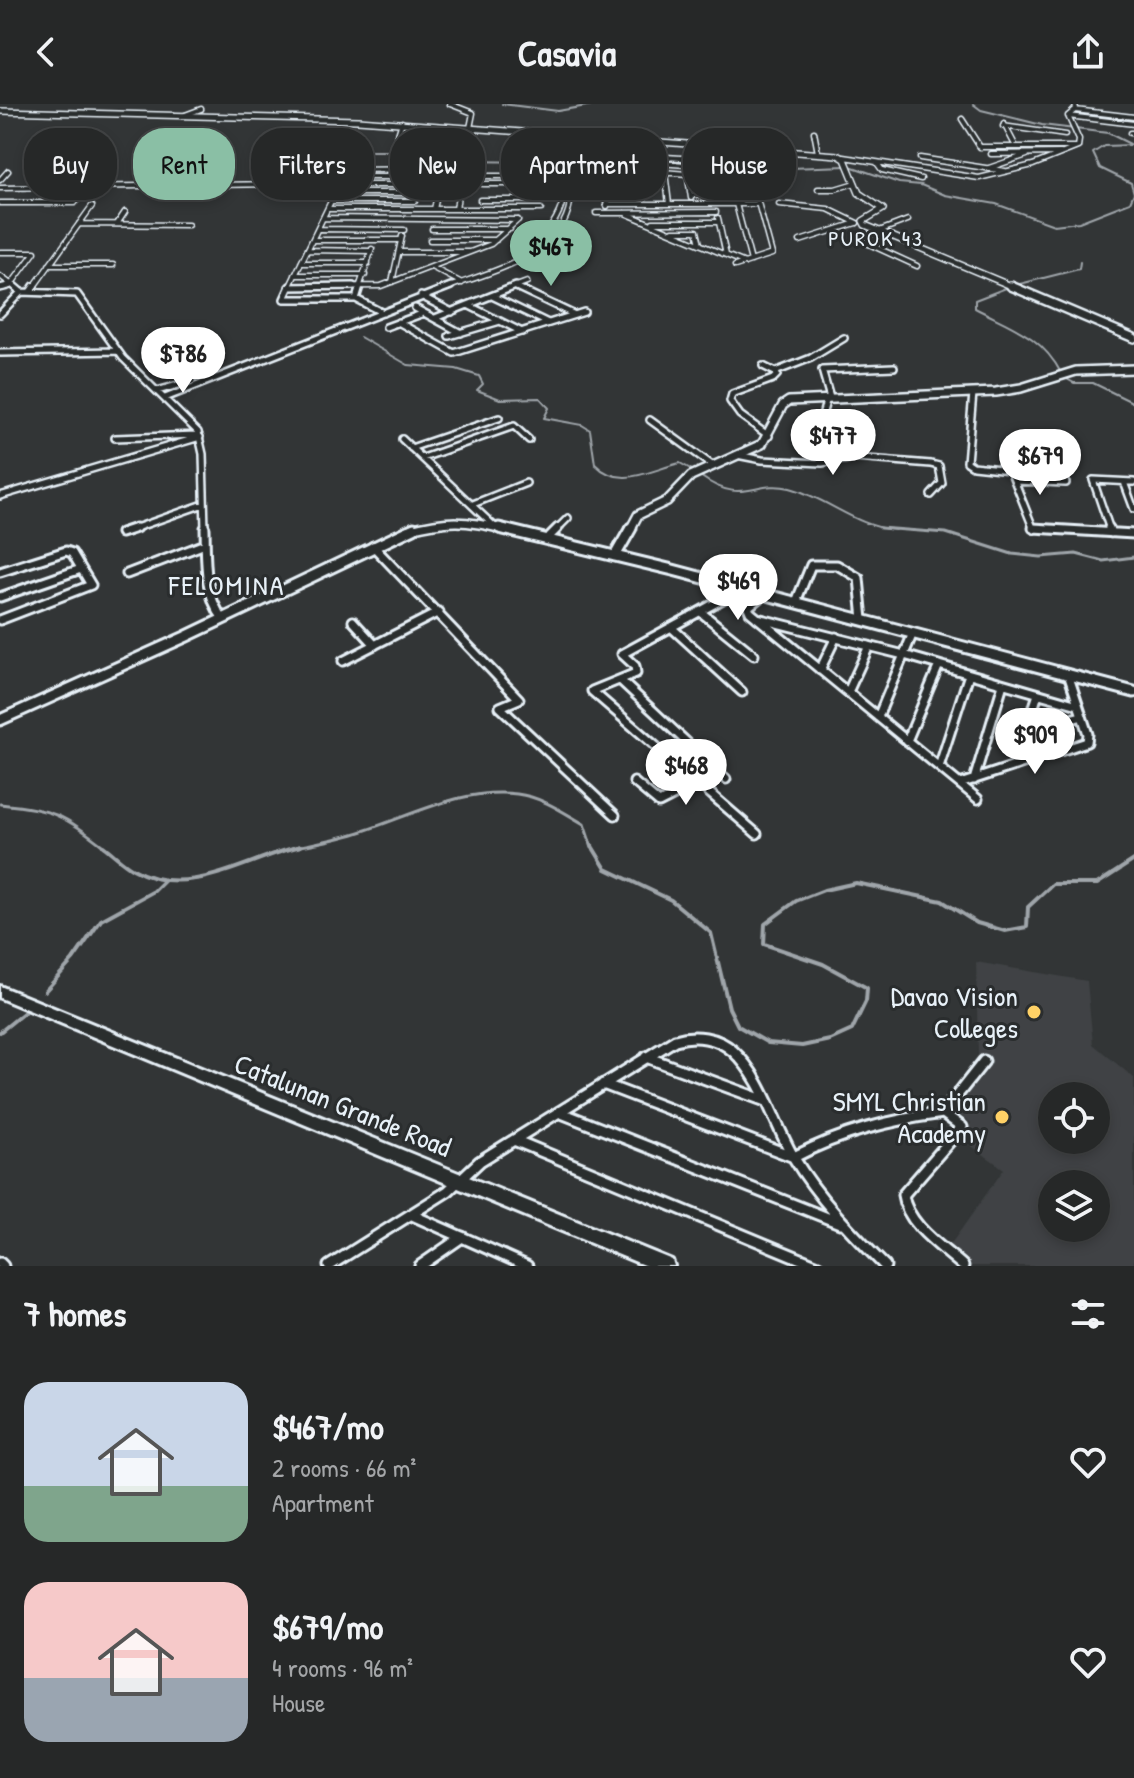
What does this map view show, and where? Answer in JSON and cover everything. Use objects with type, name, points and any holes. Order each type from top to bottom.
[{"type":"main road","name":"Catalunan Grande Road","points":[[0,992],[666,1266]]},
{"type":"street","points":[[0,111],[402,122],[470,128],[473,115],[466,107],[450,104]]},
{"type":"street","points":[[1075,104],[1075,110]]},
{"type":"street","points":[[185,115],[201,109]]},
{"type":"street","points":[[1068,116],[1075,110],[1134,117]]},
{"type":"street","points":[[1068,116],[1134,124]]},
{"type":"street","points":[[1068,116],[1079,140],[1078,147]]},
{"type":"street","points":[[962,119],[980,147],[1078,147]]},
{"type":"street","points":[[400,128],[402,122]]},
{"type":"street","points":[[1014,143],[1004,124],[1065,135]]},
{"type":"street","points":[[1023,129],[1033,147]]},
{"type":"street","points":[[814,132],[818,153]]},
{"type":"street","points":[[1044,132],[1053,146]]},
{"type":"street","points":[[796,152],[973,178],[1011,172],[1078,147]]},
{"type":"street","points":[[987,169],[1026,153]]},
{"type":"street","points":[[991,154],[1066,153]]},
{"type":"street","points":[[800,241],[860,223],[883,209],[861,194],[844,157]]},
{"type":"street","points":[[920,158],[1011,172]]},
{"type":"street","points":[[877,163],[887,172],[921,179]]},
{"type":"street","points":[[893,165],[960,182]]},
{"type":"street","points":[[0,180],[8,171]]},
{"type":"street","points":[[818,189],[835,189],[855,183]]},
{"type":"street","points":[[117,187],[251,185]]},
{"type":"street","points":[[0,188],[24,188]]},
{"type":"street","points":[[667,188],[669,204]]},
{"type":"street","points":[[0,203],[75,203],[77,200]]},
{"type":"street","points":[[434,209],[436,200]]},
{"type":"street","points":[[456,209],[457,200]]},
{"type":"street","points":[[478,209],[480,200]]},
{"type":"street","points":[[530,200],[530,209]]},
{"type":"street","points":[[157,391],[186,385],[381,312],[533,249],[571,210],[569,200]]},
{"type":"street","points":[[606,200],[607,213]]},
{"type":"street","points":[[647,200],[647,204]]},
{"type":"street","points":[[692,200],[692,204]]},
{"type":"street","points":[[735,266],[772,254],[757,200]]},
{"type":"street","points":[[381,312],[356,299],[285,300],[332,201],[415,201],[413,209]]},
{"type":"street","points":[[606,204],[758,204]]},
{"type":"street","points":[[715,204],[726,255]]},
{"type":"street","points":[[736,204],[748,262]]},
{"type":"street","points":[[779,204],[780,207],[828,209],[1134,338]]},
{"type":"street","points":[[30,292],[92,206]]},
{"type":"street","points":[[328,209],[541,209]]},
{"type":"street","points":[[117,224],[125,212]]},
{"type":"street","points":[[596,213],[716,212]]},
{"type":"street","points":[[625,213],[748,262]]},
{"type":"street","points":[[289,287],[361,287],[392,282],[474,252],[497,240],[518,223],[517,219],[324,218]]},
{"type":"street","points":[[392,282],[406,218]]},
{"type":"street","points":[[428,252],[434,218]]},
{"type":"street","points":[[908,220],[858,239],[917,266]]},
{"type":"street","points":[[647,222],[718,222]]},
{"type":"street","points":[[79,224],[188,225]]},
{"type":"street","points":[[319,229],[404,230]]},
{"type":"street","points":[[432,229],[510,229]]},
{"type":"street","points":[[669,231],[697,231],[700,244]]},
{"type":"street","points":[[313,240],[401,240]]},
{"type":"street","points":[[356,299],[374,240]]},
{"type":"street","points":[[430,240],[497,240]]},
{"type":"street","points":[[308,250],[371,251]]},
{"type":"street","points":[[0,252],[35,252],[10,286],[0,288]]},
{"type":"street","points":[[399,252],[474,252]]},
{"type":"street","points":[[301,263],[368,263]]},
{"type":"street","points":[[49,265],[113,265]]},
{"type":"street","points":[[433,268],[460,281]]},
{"type":"street","points":[[295,275],[365,275]]},
{"type":"street","points":[[0,276],[21,292],[76,294],[118,351],[199,436],[203,454],[209,594],[223,619]]},
{"type":"street","points":[[435,318],[527,282]]},
{"type":"street","points":[[516,287],[575,315]]},
{"type":"street","points":[[2,310],[21,292]]},
{"type":"street","points":[[422,296],[452,312]]},
{"type":"street","points":[[492,296],[549,323]]},
{"type":"street","points":[[6,298],[14,297]]},
{"type":"street","points":[[468,305],[522,332]]},
{"type":"street","points":[[415,308],[461,333]]},
{"type":"street","points":[[398,322],[454,353],[584,312]]},
{"type":"street","points":[[386,327],[424,313]]},
{"type":"street","points":[[449,336],[500,321]]},
{"type":"street","points":[[763,366],[775,372],[811,358],[844,338]]},
{"type":"street","points":[[0,353],[118,351]]},
{"type":"street","points":[[815,440],[829,398],[822,370],[894,367]]},
{"type":"street","points":[[615,556],[638,515],[667,501],[691,476],[762,444],[786,403],[799,399],[973,393],[1021,388],[1076,371],[1134,369]]},
{"type":"street","points":[[769,436],[735,410],[729,397],[773,379],[777,375],[775,372]]},
{"type":"street","points":[[165,398],[187,390],[186,385]]},
{"type":"street","points":[[973,393],[968,463],[1008,469],[1034,530],[1134,534]]},
{"type":"street","points":[[411,448],[499,418]]},
{"type":"street","points":[[650,420],[712,465]]},
{"type":"street","points":[[423,458],[514,426],[529,440]]},
{"type":"street","points":[[115,438],[199,436]]},
{"type":"street","points":[[0,496],[199,436]]},
{"type":"street","points":[[402,439],[494,526]]},
{"type":"street","points":[[737,455],[762,460],[822,463],[855,458],[931,464],[939,466],[942,472],[942,483],[931,495]]},
{"type":"street","points":[[1111,533],[1093,480],[1134,482]]},
{"type":"street","points":[[1015,481],[1066,483]]},
{"type":"street","points":[[1124,482],[1134,509]]},
{"type":"street","points":[[473,504],[526,483]]},
{"type":"street","points":[[121,533],[204,504]]},
{"type":"street","points":[[547,539],[568,518]]},
{"type":"street","points":[[0,720],[223,619],[373,546],[431,521],[458,520],[494,526],[743,588],[1134,692]]},
{"type":"street","points":[[127,574],[205,544]]},
{"type":"street","points":[[373,546],[519,699],[500,707],[615,815]]},
{"type":"street","points":[[0,572],[66,551],[72,553],[91,587],[0,620]]},
{"type":"street","points":[[796,602],[811,565],[825,563],[852,571],[859,578],[863,620]]},
{"type":"street","points":[[0,597],[81,569]]},
{"type":"street","points":[[743,588],[622,654],[636,671],[592,691],[757,834]]},
{"type":"street","points":[[764,594],[748,607],[757,618],[978,799]]},
{"type":"street","points":[[343,661],[439,612]]},
{"type":"street","points":[[702,613],[754,655]]},
{"type":"street","points":[[757,618],[904,655],[1078,705]]},
{"type":"street","points":[[353,621],[375,645]]},
{"type":"street","points":[[672,628],[742,692]]},
{"type":"street","points":[[878,717],[913,633]]},
{"type":"street","points":[[820,670],[836,637]]},
{"type":"street","points":[[848,692],[869,646]]},
{"type":"street","points":[[907,741],[939,665]]},
{"type":"street","points":[[939,767],[969,674]]},
{"type":"street","points":[[960,784],[1088,740],[1068,674]]},
{"type":"street","points":[[620,680],[726,779]]},
{"type":"street","points":[[974,780],[1003,684]]},
{"type":"street","points":[[1015,766],[1038,694]]},
{"type":"street","points":[[1026,731],[1082,716]]},
{"type":"street","points":[[634,782],[659,803],[698,783]]},
{"type":"street","points":[[329,1266],[412,1215],[460,1181],[480,1161],[685,1036],[714,1040],[741,1060],[794,1157],[843,1224],[885,1266]]},
{"type":"street","points":[[646,1057],[763,1100]]},
{"type":"street","points":[[794,1157],[822,1141],[866,1124],[943,1113],[984,1061]]},
{"type":"street","points":[[603,1084],[794,1157]]},
{"type":"street","points":[[559,1112],[843,1224]]},
{"type":"street","points":[[943,1113],[962,1127],[903,1195],[902,1201],[909,1215],[963,1266]]},
{"type":"street","points":[[514,1140],[818,1266]]},
{"type":"street","points":[[412,1215],[521,1265]]},
{"type":"street","points":[[420,1266],[462,1237]]},
{"type":"shaded area","points":[[976,962],[1087,981],[1093,1044],[1134,1078],[1134,1266],[970,1266],[948,1248],[1004,1169],[960,1138],[971,1123],[954,1111],[991,1064],[978,1055]]},
{"type":"waterway","points":[[502,104],[558,111],[598,104]]},
{"type":"waterway","points":[[973,104],[981,110],[1042,125],[1108,133],[1130,144]]},
{"type":"waterway","points":[[850,166],[899,183],[921,185],[945,195],[996,204],[1054,225],[1079,222],[1130,202],[1134,193],[1131,183],[1100,168],[1093,153],[1104,146],[1133,145]]},
{"type":"waterway","points":[[374,151],[464,151],[462,161],[501,161]]},
{"type":"waterway","points":[[796,168],[847,166]]},
{"type":"waterway","points":[[1016,285],[1079,269],[1080,262]]},
{"type":"waterway","points":[[1006,288],[975,300],[975,308],[1034,341],[1044,349],[1061,373]]},
{"type":"waterway","points":[[360,337],[408,365],[456,369],[479,376],[483,384],[477,390],[500,399],[540,398],[549,408],[544,418],[582,425],[590,430],[595,464],[605,472],[615,476],[636,476],[680,463],[694,471]]},
{"type":"waterway","points":[[1065,378],[1074,383],[1093,383],[1134,403]]},
{"type":"waterway","points":[[700,476],[727,490],[790,488],[882,528]]},
{"type":"waterway","points":[[882,528],[946,533],[1012,554],[1041,557],[1076,554],[1103,561],[1134,557]]},
{"type":"waterway","points":[[882,528],[895,530]]},
{"type":"waterway","points":[[299,847],[354,834],[458,798],[497,793],[535,798],[584,824],[592,848]]},
{"type":"waterway","points":[[0,804],[57,816],[106,848]]},
{"type":"waterway","points":[[103,846],[133,869],[154,878],[175,881],[217,874],[299,847]]},
{"type":"waterway","points":[[592,846],[606,869],[671,900],[711,933],[729,1008],[738,1026],[768,1043],[802,1046],[830,1040],[852,1030],[866,1001],[867,988],[823,964],[764,944],[765,924],[796,901],[824,890],[856,883],[942,901],[977,923],[1005,931],[1027,927],[1028,907],[1053,884],[1097,884],[1134,860]]},
{"type":"waterway","points":[[292,848],[299,847]]},
{"type":"waterway","points":[[45,991],[73,960],[101,920],[154,891],[165,880]]},
{"type":"waterway","points":[[0,1032],[27,1010]]},
{"type":"place","name":"Davao Vision Colleges","points":[[1034,1012]]},
{"type":"place","name":"SMYL Christian Academy","points":[[1002,1117]]},
{"type":"district","name":"PUROK 43","points":[[876,238]]},
{"type":"district","name":"FELOMINA","points":[[227,585]]}]
